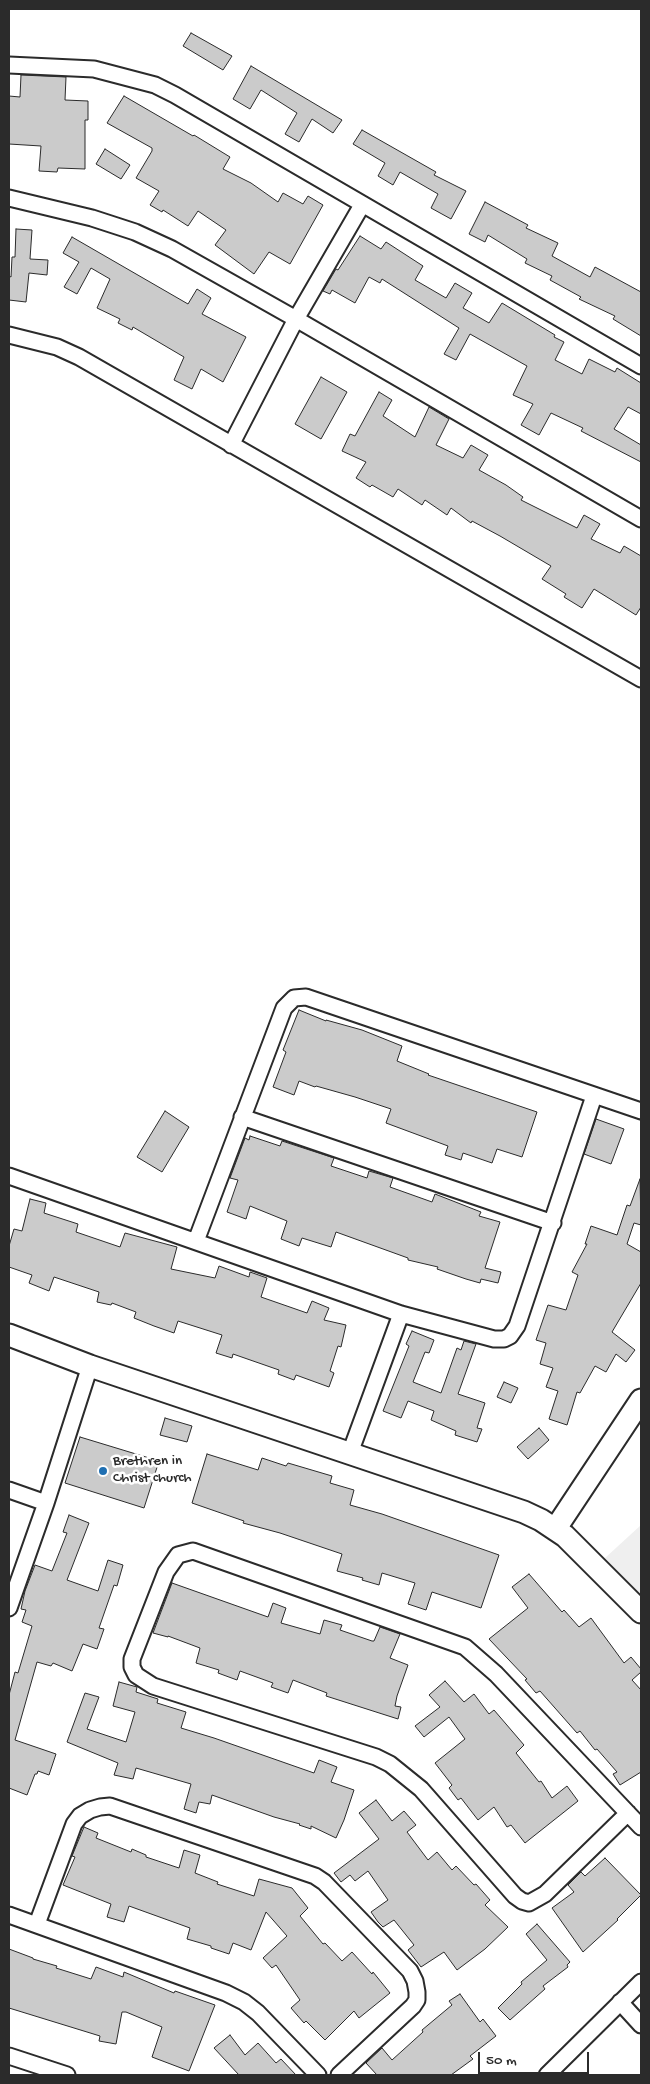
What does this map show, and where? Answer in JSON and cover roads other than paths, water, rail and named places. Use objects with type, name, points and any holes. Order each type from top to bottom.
[{"type":"street","points":[[9,65],[94,68],[155,85],[641,366]]},
{"type":"street","points":[[9,198],[92,218],[135,232],[172,249],[641,519]]},
{"type":"street","points":[[231,445],[296,319],[362,205]]},
{"type":"street","points":[[9,335],[57,346],[79,357],[641,679]]},
{"type":"street","points":[[196,1241],[284,1008],[294,998],[301,996],[641,1112]]},
{"type":"street","points":[[9,1176],[401,1314],[494,1339],[504,1339],[510,1336],[517,1326],[594,1096]]},
{"type":"street","points":[[242,1117],[553,1223]]},
{"type":"street","points":[[350,1453],[401,1314]]},
{"type":"street","points":[[9,1335],[90,1366],[524,1512],[556,1528],[641,1612]]},
{"type":"street","points":[[9,1608],[46,1503],[90,1366]]},
{"type":"street","points":[[556,1528],[641,1400]]},
{"type":"street","points":[[9,1490],[46,1503]]},
{"type":"street","points":[[628,1813],[545,1894],[529,1903],[522,1901],[515,1896],[421,1789],[390,1764],[376,1757],[153,1686],[136,1675],[132,1667],[132,1659],[166,1572],[178,1555],[193,1551],[465,1647],[496,1674],[641,1826]]},
{"type":"street","points":[[37,1924],[74,1824],[85,1813],[100,1807],[110,1806],[315,1876],[324,1882],[410,1971],[415,1981],[417,1992],[417,2000],[413,2006],[339,2075]]},
{"type":"street","points":[[9,1915],[226,1993],[244,2002],[258,2013],[318,2075]]},
{"type":"street","points":[[547,2075],[641,1982]]},
{"type":"street","points":[[620,2002],[641,2025]]},
{"type":"street","points":[[9,2056],[67,2075]]},
{"type":"place","name":"Brethren in Christ church","points":[[103,1471]]}]
